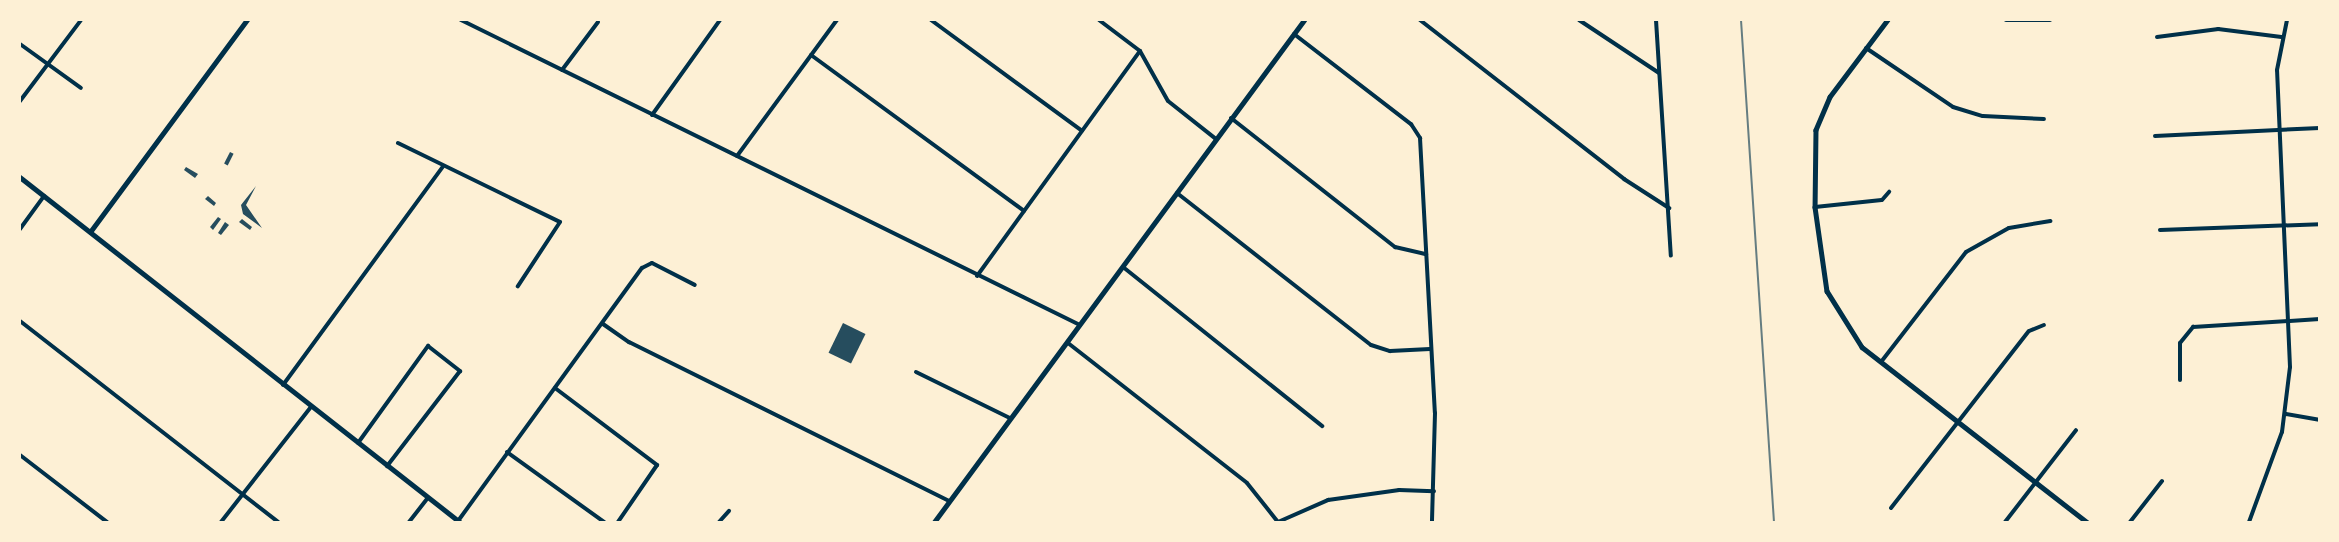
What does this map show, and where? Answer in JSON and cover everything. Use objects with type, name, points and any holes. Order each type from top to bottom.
[{"type":"main road","points":[[934,522],[1081,326],[1304,20]]},
{"type":"street","points":[[20,101],[81,20]]},
{"type":"street","points":[[90,232],[247,20]]},
{"type":"street","points":[[460,20],[1081,326]]},
{"type":"street","points":[[652,114],[720,20]]},
{"type":"street","points":[[737,156],[837,20]]},
{"type":"street","points":[[930,20],[1082,131]]},
{"type":"street","points":[[1099,20],[1140,51],[1168,101],[1216,139]]},
{"type":"street","points":[[1420,20],[1624,179],[1669,208]]},
{"type":"street","points":[[1579,20],[1659,73]]},
{"type":"street","points":[[1656,20],[1671,256]]},
{"type":"street","points":[[1888,20],[1830,97],[1816,130],[1815,207],[1820,265],[1833,305],[1855,339],[1881,362],[2087,522]]},
{"type":"street","points":[[2006,20],[2050,20]]},
{"type":"street","points":[[2249,522],[2269,476],[2286,414],[2290,320],[2281,129],[2281,37],[2287,20]]},
{"type":"street","points":[[562,70],[598,22]]},
{"type":"street","points":[[2157,37],[2218,29],[2281,37]]},
{"type":"street","points":[[1294,34],[1418,130],[1430,349],[1434,491],[1432,522]]},
{"type":"street","points":[[20,44],[81,88]]},
{"type":"street","points":[[1866,48],[1921,91],[1959,110],[2044,119]]},
{"type":"street","points":[[977,276],[1140,51]]},
{"type":"street","points":[[811,55],[1024,211]]},
{"type":"street","points":[[1231,118],[1395,247],[1426,254]]},
{"type":"street","points":[[2155,136],[2319,128]]},
{"type":"street","points":[[398,143],[560,222],[557,234],[519,286]]},
{"type":"street","points":[[283,385],[443,166]]},
{"type":"street","points":[[20,177],[459,522],[507,452],[603,324],[642,267],[659,266],[695,285]]},
{"type":"street","points":[[1815,207],[1882,200],[1889,192]]},
{"type":"street","points":[[1177,193],[1371,345],[1390,351],[1430,349]]},
{"type":"street","points":[[20,229],[44,196]]},
{"type":"street","points":[[1881,362],[1966,252],[2009,228],[2050,221]]},
{"type":"street","points":[[2160,230],[2319,224]]},
{"type":"street","points":[[1123,267],[1322,426]]},
{"type":"street","points":[[2180,380],[2179,345],[2193,327],[2319,319]]},
{"type":"street","points":[[20,321],[278,522]]},
{"type":"street","points":[[603,324],[629,342],[950,501]]},
{"type":"street","points":[[1891,508],[2029,331],[2044,325]]},
{"type":"street","points":[[1068,343],[1247,483],[1278,522],[1328,500],[1399,490],[1434,491]]},
{"type":"street","points":[[358,443],[428,346],[460,371],[387,466]]},
{"type":"street","points":[[916,372],[1011,418]]},
{"type":"street","points":[[555,388],[657,465],[618,522]]},
{"type":"street","points":[[221,522],[311,407]]},
{"type":"street","points":[[2286,414],[2319,420]]},
{"type":"street","points":[[2005,522],[2076,430]]},
{"type":"street","points":[[507,452],[604,522]]},
{"type":"street","points":[[20,455],[107,522]]},
{"type":"street","points":[[2130,522],[2162,481]]},
{"type":"street","points":[[409,522],[428,498]]},
{"type":"street","points":[[719,522],[729,511]]},
{"type":"building","points":[[230,152],[234,154],[228,165],[224,164]]},
{"type":"building","points":[[186,167],[198,174],[195,178],[184,170]]},
{"type":"building","points":[[256,186],[246,205],[262,228],[243,214],[241,205]]},
{"type":"building","points":[[208,196],[216,203],[214,206],[205,199]]},
{"type":"building","points":[[218,217],[221,219],[213,230],[210,227]]},
{"type":"building","points":[[242,219],[252,227],[250,230],[239,222]]},
{"type":"building","points":[[225,222],[229,225],[221,235],[218,233]]},
{"type":"building","points":[[843,323],[865,334],[851,364],[829,353]]},
{"type":"railway","points":[[1741,20],[1774,522]]}]
